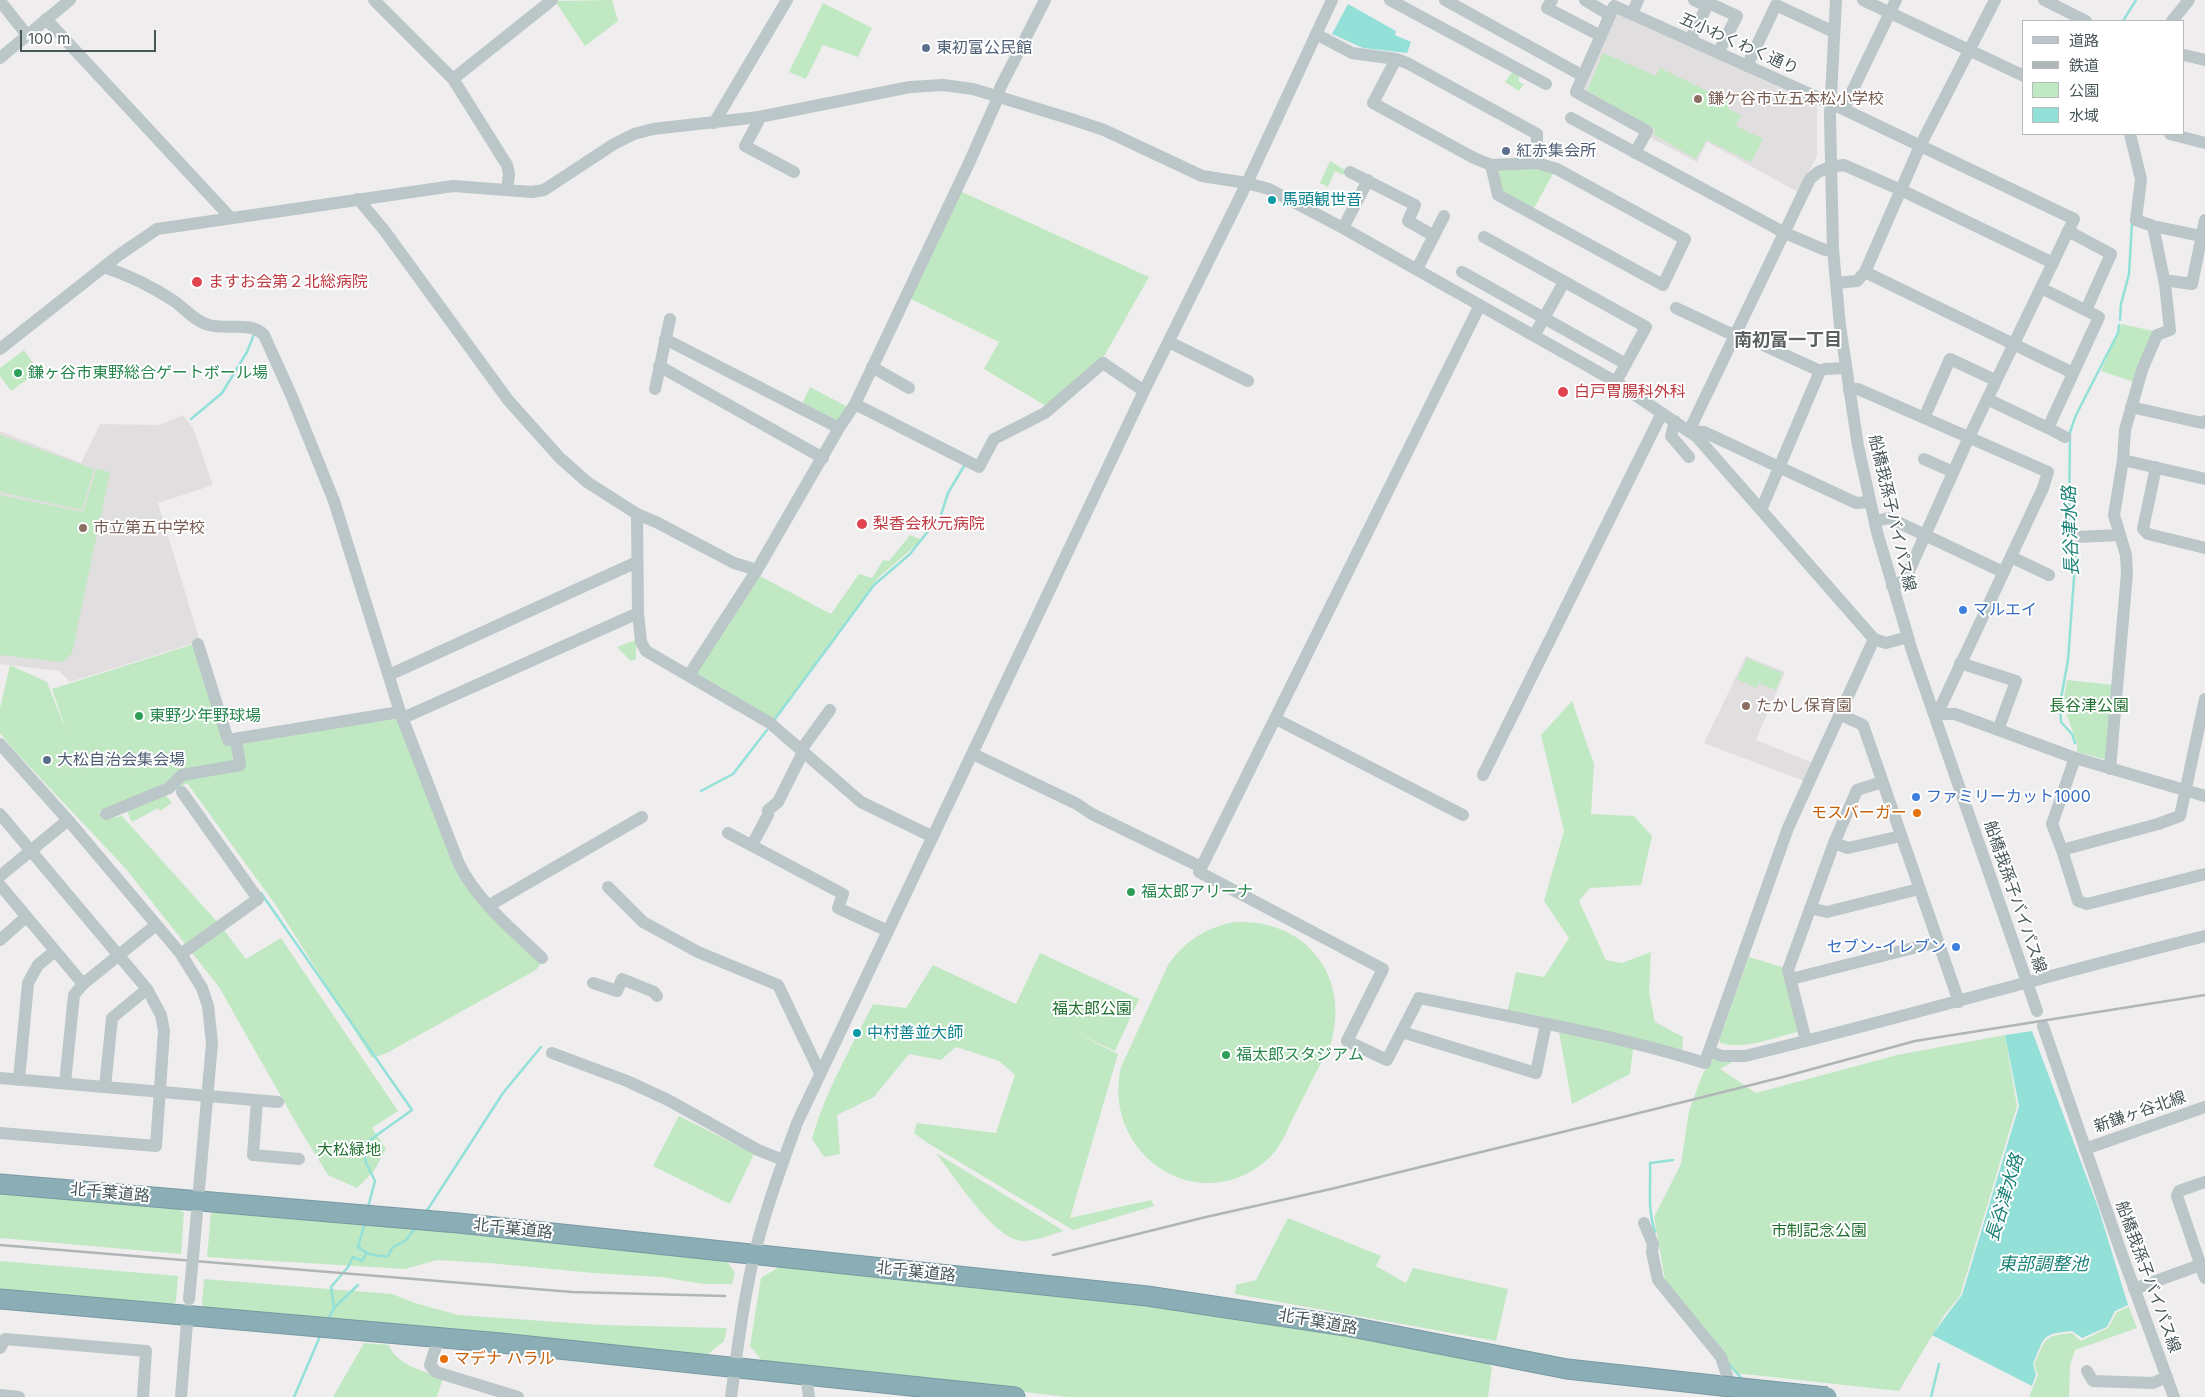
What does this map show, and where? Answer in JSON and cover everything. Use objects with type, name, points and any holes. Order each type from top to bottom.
[{"type":"highway","name":"北千葉道路","points":[[0,1184],[198,1207],[310,1210],[458,1223],[1210,1304],[1346,1326],[1534,1364],[1728,1391],[1827,1397]]},
{"type":"highway","points":[[0,1299],[188,1307],[246,1319],[439,1336],[1015,1397]]},
{"type":"street","points":[[0,58],[70,0]]},
{"type":"street","points":[[374,0],[453,79],[507,165],[509,174],[507,190]]},
{"type":"street","points":[[453,79],[552,0]]},
{"type":"street","points":[[714,122],[787,0]]},
{"type":"street","points":[[689,675],[757,570],[839,428],[855,404],[973,154],[998,95],[1045,0]]},
{"type":"street","points":[[731,1397],[743,1311],[754,1254],[766,1208],[797,1123],[1144,391],[1247,183],[1332,0]]},
{"type":"street","points":[[1390,0],[1546,84]]},
{"type":"street","points":[[1445,0],[1583,76]]},
{"type":"street","points":[[1552,0],[1548,8],[1601,36]]},
{"type":"street","points":[[1585,0],[1610,15],[1576,92],[1647,131],[1635,153]]},
{"type":"street","points":[[1632,14],[1638,0]]},
{"type":"street","points":[[1694,0],[1711,4],[1737,16],[1718,53]]},
{"type":"street","name":"船橋我孫子バイパス線","points":[[1836,0],[1830,167],[1833,249],[1849,390],[1870,502],[1892,586],[1908,637],[2037,1011]]},
{"type":"street","points":[[1863,0],[1893,6],[1970,50],[2022,75]]},
{"type":"street","points":[[1836,283],[1857,281],[1865,272],[1920,146],[1995,0]]},
{"type":"street","points":[[2044,0],[2084,20]]},
{"type":"street","points":[[2173,20],[2189,0]]},
{"type":"street","points":[[0,1],[27,35]]},
{"type":"street","points":[[1690,40],[1708,3]]},
{"type":"street","points":[[1748,66],[1776,5],[1834,32]]},
{"type":"street","name":"五小わくわく通り","points":[[1610,15],[1614,6],[1831,104],[2074,219],[2068,231]]},
{"type":"street","points":[[1846,104],[1893,6]]},
{"type":"street","points":[[46,19],[230,217]]},
{"type":"street","points":[[1316,34],[1352,53],[1396,59],[1537,134],[1537,163]]},
{"type":"street","points":[[2185,55],[2205,60]]},
{"type":"street","points":[[1396,59],[1373,102],[1474,158],[1491,165],[1537,163],[1557,169],[1685,239],[1663,285],[1498,195],[1491,165]]},
{"type":"street","points":[[0,349],[141,238],[157,229],[453,186],[532,192],[544,190],[614,144],[634,134],[653,129],[759,117],[910,87],[943,85],[973,89],[998,95],[1104,130],[1202,176],[1247,183],[1269,189],[1417,269],[1616,382],[1689,431],[1874,639],[1886,643],[1908,637]]},
{"type":"street","points":[[759,117],[745,146],[794,172]]},
{"type":"street","points":[[1571,118],[1785,233],[1825,250],[1833,249]]},
{"type":"street","points":[[2130,135],[2141,179],[2136,220],[2153,226],[2203,237]]},
{"type":"street","points":[[2174,135],[2205,143]]},
{"type":"street","points":[[1689,431],[1810,179],[1818,172],[1830,167],[1844,165],[1901,190],[2052,263]]},
{"type":"street","points":[[1350,172],[1415,205],[1408,221],[1434,236]]},
{"type":"street","points":[[1343,228],[1368,180]]},
{"type":"street","points":[[358,199],[384,230],[508,400],[529,425],[587,482],[637,514],[658,522],[734,563],[757,570]]},
{"type":"street","points":[[1417,269],[1444,216]]},
{"type":"street","points":[[2164,280],[2192,284],[2205,220]]},
{"type":"street","points":[[2110,769],[2127,573],[2126,555],[2114,515],[2124,460],[2125,430],[2142,370],[2157,335],[2170,330],[2164,280],[2153,226]]},
{"type":"street","points":[[1892,586],[1905,580],[1995,380],[2068,231],[2111,254],[2086,310]]},
{"type":"street","points":[[1484,237],[1646,327],[1616,382]]},
{"type":"street","points":[[104,267],[138,280],[173,301],[201,322],[229,328],[253,327],[259,329],[264,335],[292,397],[334,501],[378,646],[402,715],[459,864],[467,880],[488,906],[542,958]]},
{"type":"street","points":[[1462,272],[1626,364]]},
{"type":"street","points":[[1865,272],[2073,373]]},
{"type":"street","points":[[1534,336],[1564,282]]},
{"type":"street","points":[[2041,288],[2099,317],[2048,428]]},
{"type":"street","points":[[1480,305],[1199,872],[1383,969],[1348,1042],[1387,1060],[1419,998],[1546,1024],[1706,1061],[1722,1056],[1745,1056],[1806,1042],[2205,937]]},
{"type":"street","points":[[1676,308],[1729,334],[1737,333],[1820,371],[1846,368]]},
{"type":"street","points":[[654,389],[670,319]]},
{"type":"street","points":[[665,339],[839,428]]},
{"type":"street","points":[[1169,342],[1248,381]]},
{"type":"street","points":[[1924,418],[1950,360],[1995,380]]},
{"type":"street","points":[[855,404],[979,467],[994,439],[1045,413],[1103,363],[1144,391]]},
{"type":"street","points":[[659,366],[823,458]]},
{"type":"street","points":[[872,367],[910,388]]},
{"type":"street","points":[[1761,510],[1820,371]]},
{"type":"street","points":[[1849,390],[1858,389],[2048,472],[2043,488],[1942,704],[1935,714]]},
{"type":"street","points":[[1987,399],[2065,436]]},
{"type":"street","points":[[2131,407],[2202,423],[2205,421]]},
{"type":"street","points":[[1483,775],[1662,413]]},
{"type":"street","points":[[1675,421],[1671,436],[1689,457]]},
{"type":"street","points":[[1689,431],[1704,432],[1856,503],[1870,502]]},
{"type":"street","points":[[1924,459],[1953,472]]},
{"type":"street","points":[[2124,460],[2205,479]]},
{"type":"street","points":[[2156,468],[2144,529],[2148,534],[2205,548]]},
{"type":"street","points":[[637,514],[638,613],[641,642],[646,651],[770,723],[860,802],[933,837]]},
{"type":"street","points":[[1875,521],[1889,518],[2003,572]]},
{"type":"street","points":[[2077,537],[2119,535]]},
{"type":"street","points":[[2011,556],[2049,576]]},
{"type":"street","points":[[389,675],[637,562]]},
{"type":"street","points":[[198,644],[228,740],[402,715],[638,613]]},
{"type":"street","points":[[1706,1061],[1788,828],[1874,639]]},
{"type":"street","points":[[1960,663],[2016,681],[1998,730]]},
{"type":"street","points":[[2062,850],[2176,819],[2180,816],[2184,790],[2205,699]]},
{"type":"street","points":[[752,845],[768,815],[768,810],[778,802],[802,751],[830,710]]},
{"type":"street","points":[[1839,714],[1862,725],[1959,1002]]},
{"type":"street","points":[[1935,714],[1955,714],[2075,758],[2205,796]]},
{"type":"street","points":[[1276,719],[1463,815]]},
{"type":"street","points":[[106,814],[169,788],[182,775],[240,765],[236,739]]},
{"type":"street","points":[[0,744],[68,820],[181,954],[202,988],[208,1006],[212,1043],[209,1096],[181,1397]]},
{"type":"street","points":[[972,754],[1202,867]]},
{"type":"street","points":[[2075,758],[2052,824],[2078,901],[2087,904],[2205,874]]},
{"type":"street","points":[[1806,1042],[1788,970],[1834,843],[1857,790],[1882,782]]},
{"type":"street","points":[[181,954],[258,900],[182,792]]},
{"type":"street","points":[[0,814],[120,954],[146,989],[161,1015],[164,1031],[156,1146],[0,1133]]},
{"type":"street","points":[[488,906],[642,817]]},
{"type":"street","points":[[0,876],[68,820]]},
{"type":"street","points":[[728,833],[843,894],[838,908],[888,931]]},
{"type":"street","points":[[1834,843],[1848,848],[1901,836]]},
{"type":"street","points":[[0,885],[83,984]]},
{"type":"street","points":[[608,888],[643,922],[698,952],[778,985],[820,1073]]},
{"type":"street","points":[[1810,908],[1827,912],[1919,889]]},
{"type":"street","points":[[0,940],[26,917]]},
{"type":"street","points":[[65,1084],[71,1004],[74,995],[83,984],[156,925]]},
{"type":"street","points":[[1791,979],[1937,942]]},
{"type":"street","points":[[18,1080],[28,983],[38,965],[55,951]]},
{"type":"street","points":[[593,983],[617,991],[622,979],[654,992],[657,996]]},
{"type":"street","points":[[105,1087],[112,1018],[146,989]]},
{"type":"street","points":[[1402,1032],[1536,1073],[1546,1024]]},
{"type":"street","name":"船橋我孫子バイパス線","points":[[2042,1026],[2174,1397]]},
{"type":"street","points":[[552,1053],[627,1081],[668,1100],[758,1150],[783,1160]]},
{"type":"street","points":[[0,1078],[278,1102]]},
{"type":"street","points":[[257,1100],[253,1155],[299,1159]]},
{"type":"street","name":"新鎌ヶ谷北線","points":[[2085,1149],[2205,1107]]},
{"type":"street","points":[[2205,1182],[2179,1191],[2178,1196],[2205,1278]]},
{"type":"street","points":[[1644,1223],[1653,1244],[1652,1252],[1658,1280],[1721,1357],[1728,1391]]},
{"type":"street","points":[[2192,1240],[2205,1240]]},
{"type":"street","points":[[2134,1289],[2200,1265]]},
{"type":"street","points":[[439,1336],[430,1365],[436,1372],[518,1397]]},
{"type":"street","points":[[0,1348],[5,1339],[146,1351],[143,1397]]},
{"type":"street","points":[[2087,1371],[2093,1380],[2153,1383],[2167,1377]]},
{"type":"street","points":[[806,1374],[809,1397]]},
{"type":"street","points":[[0,1395],[19,1397]]},
{"type":"shaded area","name":"鎌ケ谷市立五本松小学校","points":[[1615,11],[1817,105],[1817,156],[1798,192],[1707,142],[1697,162],[1647,136],[1581,92]]},
{"type":"shaded area","name":"市立第五中学校","points":[[183,415],[193,428],[213,485],[158,503],[200,641],[70,682],[59,671],[0,664],[0,431],[81,463],[100,424],[160,425]]},
{"type":"shaded area","name":"たかし保育園","points":[[1746,656],[1785,672],[1756,740],[1813,763],[1804,781],[1704,743]]},
{"type":"green space","points":[[612,0],[618,21],[585,46],[555,1]]},
{"type":"green space","points":[[823,3],[872,28],[858,57],[823,45],[806,79],[789,72]]},
{"type":"green space","points":[[1603,53],[1656,76],[1660,68],[1730,102],[1728,109],[1741,115],[1736,126],[1763,139],[1751,162],[1707,140],[1696,159],[1653,134],[1655,129],[1587,91]]},
{"type":"green space","points":[[1512,72],[1519,76],[1519,82],[1524,84],[1519,91],[1505,82]]},
{"type":"green space","points":[[1330,161],[1345,170],[1343,175],[1335,171],[1328,187],[1320,183]]},
{"type":"green space","points":[[1523,167],[1554,172],[1533,210],[1500,189],[1499,169]]},
{"type":"green space","points":[[960,191],[1149,277],[1103,358],[1046,406],[984,369],[999,342],[909,298]]},
{"type":"green space","points":[[2121,324],[2154,331],[2134,382],[2101,371]]},
{"type":"green space","name":"鎌ヶ谷市東野総合ゲートボール場","points":[[24,350],[39,371],[11,391],[0,376],[0,368]]},
{"type":"green space","points":[[810,387],[848,407],[840,421],[834,423],[801,406]]},
{"type":"green space","points":[[0,435],[94,469],[82,510],[0,492]]},
{"type":"green space","points":[[96,469],[110,472],[72,653],[63,662],[0,655],[0,495],[83,512]]},
{"type":"green space","points":[[910,535],[922,540],[879,577],[848,619],[836,639],[773,720],[694,673],[760,576],[831,614],[859,574],[872,578],[883,560],[889,561]]},
{"type":"green space","points":[[636,640],[636,659],[631,661],[617,647]]},
{"type":"green space","name":"大松緑地","points":[[194,644],[235,756],[231,762],[166,784],[99,812],[102,819],[122,816],[220,925],[246,959],[281,938],[398,1111],[372,1128],[386,1149],[374,1171],[357,1188],[328,1175],[299,1128],[219,987],[126,869],[0,733],[0,708],[10,665],[47,682],[67,733],[52,689]]},
{"type":"green space","points":[[1747,658],[1782,673],[1776,690],[1759,683],[1756,688],[1737,679]]},
{"type":"green space","name":"長谷津公園","points":[[2067,680],[2114,685],[2108,760],[2077,752],[2077,744],[2063,704]]},
{"type":"green space","points":[[1572,701],[1594,764],[1591,814],[1634,816],[1652,836],[1641,885],[1590,888],[1579,901],[1606,960],[1622,963],[1651,952],[1649,992],[1655,1022],[1683,1037],[1682,1052],[1634,1041],[1630,1074],[1572,1104],[1559,1032],[1507,1014],[1516,972],[1544,977],[1569,938],[1544,901],[1564,831],[1541,735]]},
{"type":"green space","points":[[394,719],[400,720],[467,884],[539,960],[540,965],[536,970],[387,1053],[372,1058],[277,907],[187,783],[173,792],[184,778],[245,769],[241,745],[245,741]]},
{"type":"green space","points":[[166,795],[172,803],[160,811],[158,808],[132,822],[126,809]]},
{"type":"green space","name":"福太郎スタジアム","points":[[1234,922],[1259,923],[1282,930],[1301,941],[1316,955],[1328,974],[1334,995],[1335,1018],[1331,1043],[1276,1151],[1267,1160],[1240,1177],[1212,1183],[1185,1180],[1161,1169],[1140,1150],[1126,1127],[1119,1098],[1121,1067],[1168,965],[1181,949],[1196,937],[1214,928]]},
{"type":"green space","name":"福太郎公園","points":[[1040,953],[1139,999],[1115,1051],[1072,1031],[1118,1054],[1070,1218],[1151,1200],[1154,1206],[1073,1230],[914,1133],[917,1123],[996,1133],[1015,1075],[999,1061],[956,1047],[941,1060],[909,1054],[874,1097],[837,1115],[840,1154],[824,1157],[812,1139],[817,1122],[839,1070],[873,1004],[906,1008],[933,965],[1016,1004]]},
{"type":"green space","points":[[1749,957],[1785,968],[1799,1028],[1797,1032],[1749,1044],[1730,1045],[1721,1043],[1719,1040]]},
{"type":"green space","name":"市制記念公園","points":[[2005,1035],[2017,1106],[1960,1296],[1945,1314],[1899,1391],[1735,1373],[1665,1280],[1654,1217],[1681,1164],[1689,1111],[1703,1073],[1714,1058],[1734,1061],[1720,1069],[1756,1093],[1897,1055]]},
{"type":"green space","points":[[679,1116],[754,1154],[730,1204],[653,1166]]},
{"type":"green space","points":[[936,1153],[1064,1231],[1028,1241],[1012,1238],[987,1219]]},
{"type":"green space","points":[[0,1192],[178,1207],[184,1213],[181,1254],[0,1238]]},
{"type":"green space","points":[[217,1209],[726,1260],[735,1273],[732,1284],[703,1284],[661,1277],[437,1260],[405,1269],[207,1257],[211,1213]]},
{"type":"green space","points":[[1288,1218],[1381,1256],[1376,1266],[1406,1283],[1413,1268],[1508,1289],[1496,1341],[1235,1294],[1236,1285],[1256,1280]]},
{"type":"green space","points":[[0,1261],[178,1276],[176,1302],[171,1305],[0,1291]]},
{"type":"green space","points":[[779,1267],[1091,1298],[1283,1324],[1487,1361],[1492,1368],[1488,1397],[1068,1397],[763,1362],[750,1346],[761,1278]]},
{"type":"green space","points":[[204,1279],[392,1294],[415,1303],[458,1315],[601,1325],[727,1328],[724,1341],[703,1358],[207,1310],[202,1305]]},
{"type":"green space","points":[[2129,1307],[2137,1328],[2075,1350],[2070,1365],[2069,1397],[2029,1397],[2038,1375],[2034,1364],[2044,1344],[2050,1337],[2072,1333],[2081,1341],[2108,1328],[2117,1312]]},
{"type":"green space","points":[[364,1343],[389,1345],[398,1358],[404,1362],[419,1370],[443,1378],[437,1397],[333,1397]]},
{"type":"water","points":[[1348,4],[1396,31],[1395,35],[1411,42],[1407,53],[1363,48],[1332,34]]},
{"type":"water","name":"東部調整池","points":[[2032,1031],[2099,1210],[2128,1305],[2115,1311],[2107,1327],[2082,1338],[2072,1331],[2055,1333],[2045,1338],[2033,1364],[2036,1375],[2032,1386],[1932,1335],[1962,1295],[2019,1106],[2005,1035]]},
{"type":"waterway","name":"長谷津水路","points":[[2124,20],[2136,0]]},
{"type":"waterway","name":"長谷津水路","points":[[2120,320],[2121,304],[2129,274],[2132,223]]},
{"type":"waterway","name":"長谷津水路","points":[[2075,743],[2072,734],[2061,722],[2060,704],[2068,660],[2076,551],[2069,521],[2070,432],[2076,415],[2118,333],[2119,325]]},
{"type":"waterway","points":[[191,419],[222,393],[247,352],[255,332]]},
{"type":"waterway","points":[[775,719],[874,585],[910,554],[941,515],[948,493],[964,466]]},
{"type":"waterway","points":[[701,791],[733,774],[767,730]]},
{"type":"waterway","points":[[261,893],[412,1110],[363,1145],[366,1163],[375,1181],[368,1207]]},
{"type":"waterway","points":[[426,1212],[503,1093],[541,1047]]},
{"type":"waterway","points":[[1655,1232],[1650,1206],[1650,1163],[1673,1160]]},
{"type":"waterway","points":[[365,1222],[358,1247],[368,1254],[380,1256],[388,1256],[392,1248],[406,1240],[416,1227]]},
{"type":"waterway","points":[[334,1308],[331,1287],[348,1267],[353,1257],[362,1261],[366,1254]]},
{"type":"waterway","points":[[328,1320],[334,1308],[358,1285]]},
{"type":"waterway","points":[[294,1397],[321,1334]]},
{"type":"waterway","points":[[1728,1363],[1744,1381]]},
{"type":"waterway","name":"長谷津水路","points":[[1931,1397],[1939,1364]]},
{"type":"railway","points":[[1053,1255],[1599,1123],[1783,1077],[1915,1041],[2205,995]]},
{"type":"railway","points":[[0,1245],[572,1292],[725,1296]]},
{"type":"place","name":"東初富公民館","points":[[926,48]]},
{"type":"place","name":"鎌ケ谷市立五本松小学校","points":[[1698,99]]},
{"type":"place","name":"紅赤集会所","points":[[1506,151]]},
{"type":"place","name":"馬頭観世音","points":[[1272,200]]},
{"type":"place","name":"ますお会第２北総病院","points":[[197,282]]},
{"type":"place","name":"鎌ヶ谷市東野総合ゲートボール場","points":[[18,373]]},
{"type":"place","name":"白戸胃腸科外科","points":[[1563,392]]},
{"type":"place","name":"梨香会秋元病院","points":[[862,524]]},
{"type":"place","name":"市立第五中学校","points":[[83,528]]},
{"type":"place","name":"マルエイ","points":[[1963,610]]},
{"type":"place","name":"たかし保育園","points":[[1746,706]]},
{"type":"place","name":"東野少年野球場","points":[[139,716]]},
{"type":"place","name":"大松自治会集会場","points":[[47,760]]},
{"type":"place","name":"ファミリーカット1000","points":[[1916,797]]},
{"type":"place","name":"モスバーガー","points":[[1917,813]]},
{"type":"place","name":"福太郎アリーナ","points":[[1131,892]]},
{"type":"place","name":"セブン-イレブン","points":[[1956,947]]},
{"type":"place","name":"中村善並大師","points":[[857,1033]]},
{"type":"place","name":"福太郎スタジアム","points":[[1226,1055]]},
{"type":"place","name":"マデナ ハラル","points":[[444,1359]]},
{"type":"district","name":"南初富一丁目","points":[[1788,341]]}]
